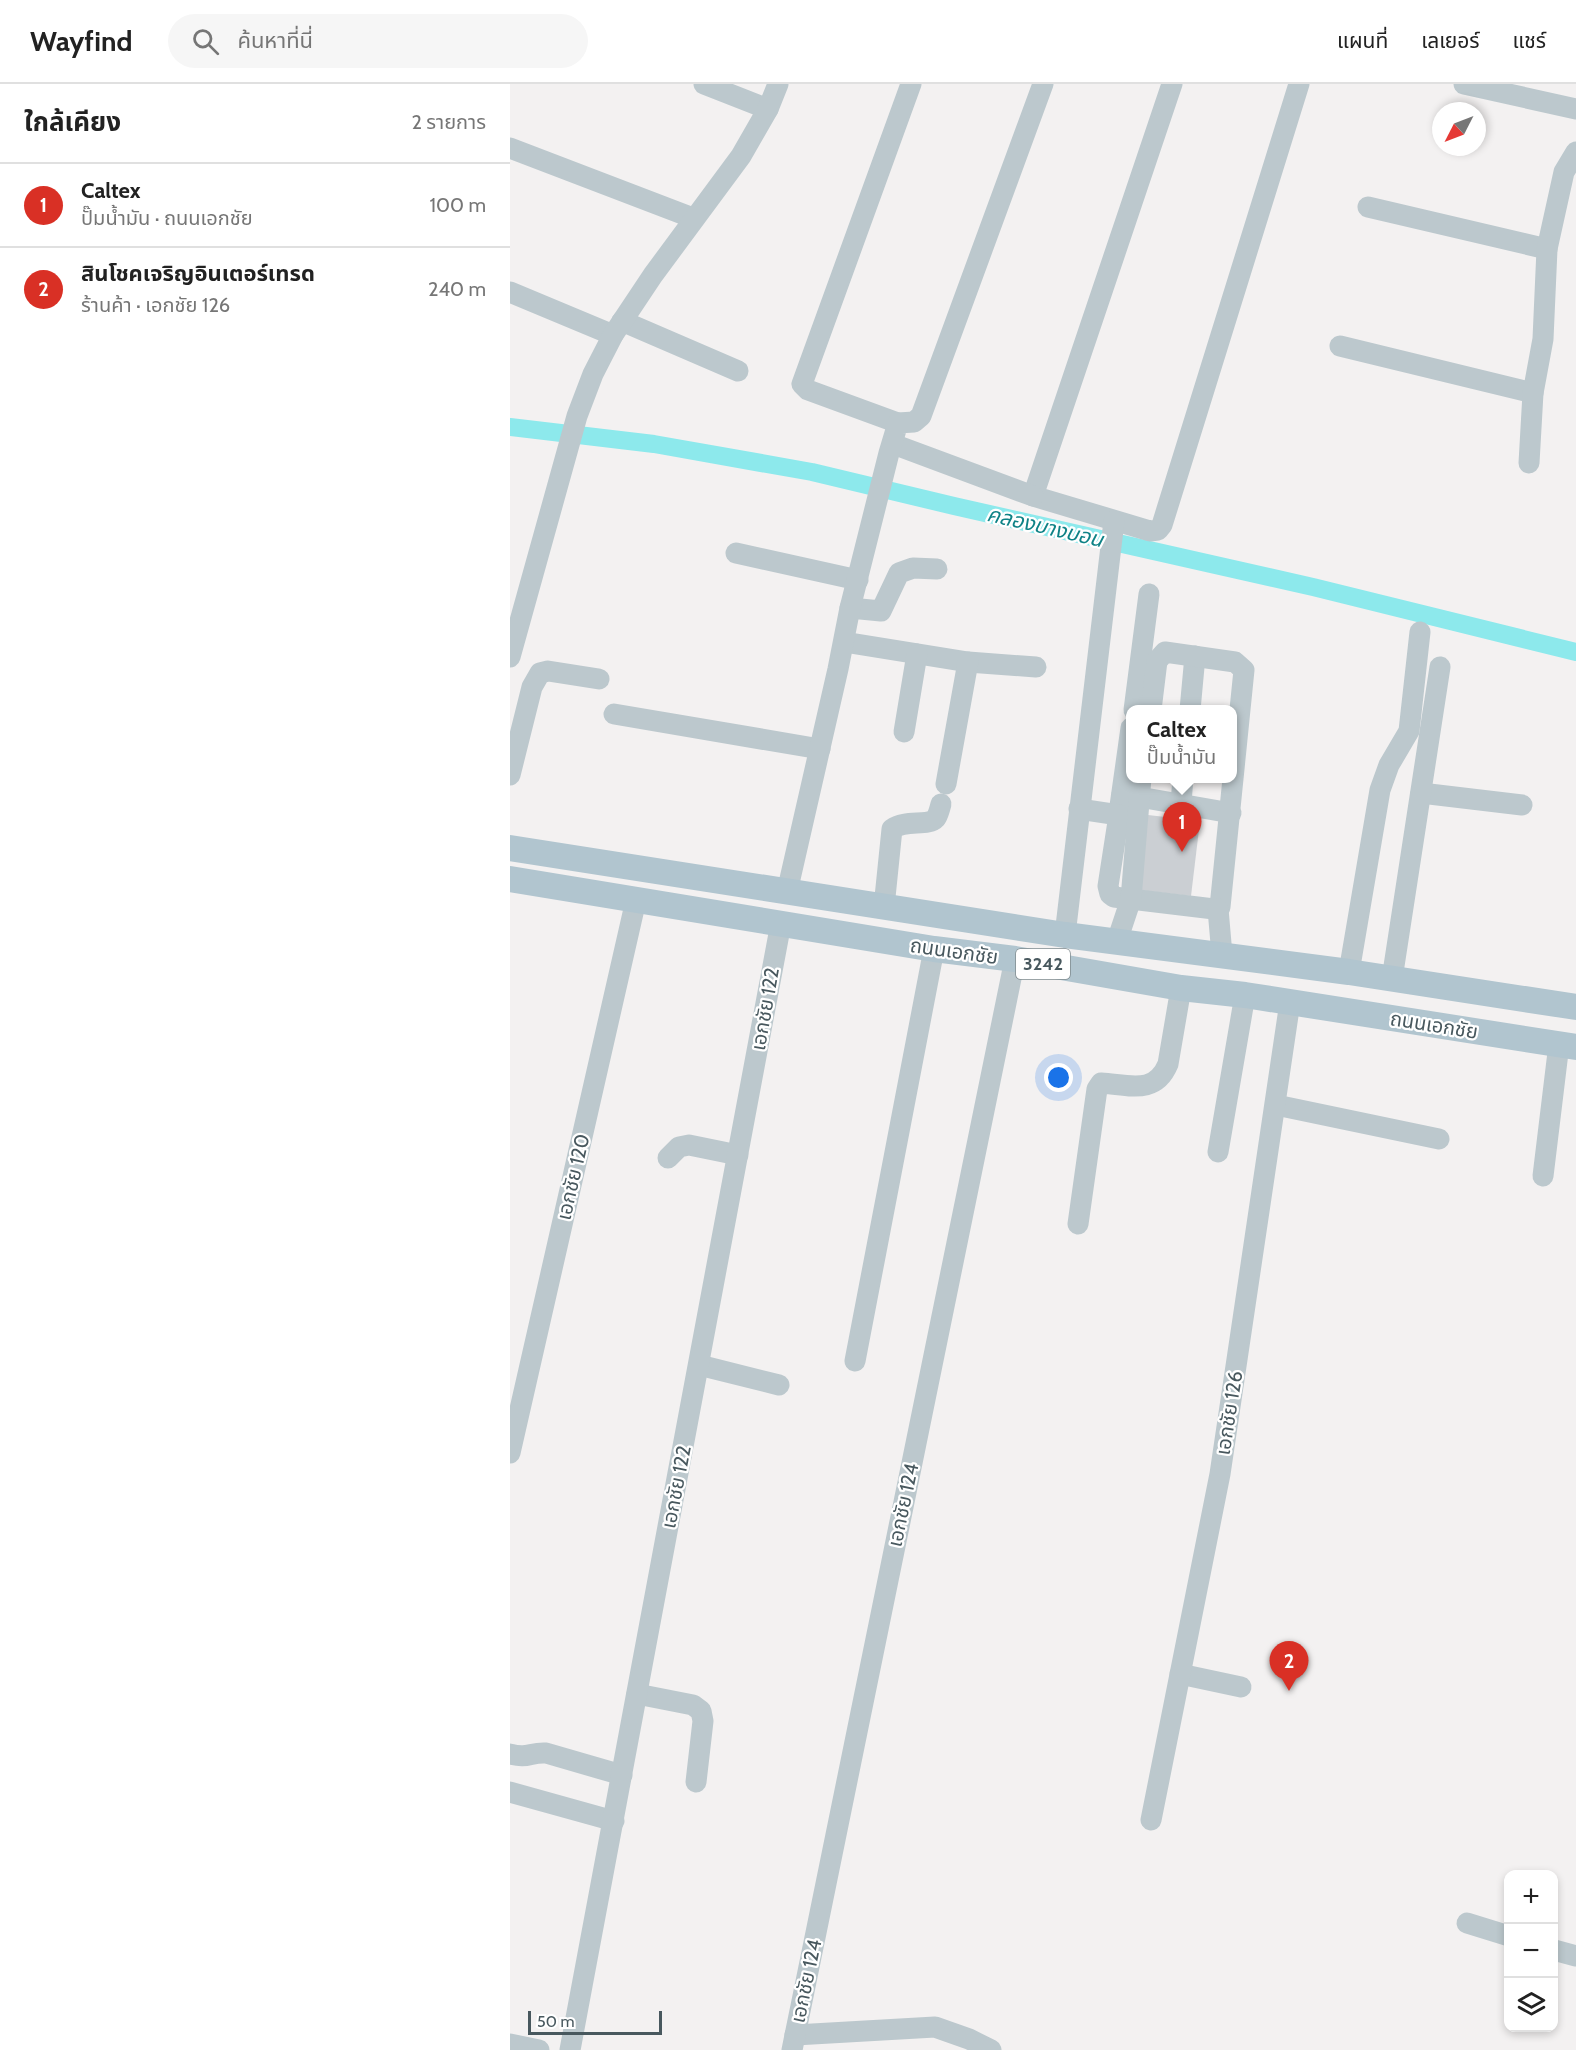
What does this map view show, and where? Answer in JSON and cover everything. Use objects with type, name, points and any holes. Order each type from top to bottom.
[{"type":"main road","name":"ถนนเอกชัย","points":[[510,848],[1065,935],[1349,972],[1576,1007]]},
{"type":"main road","name":"ถนนเอกชัย","points":[[510,879],[934,949],[1015,959],[1181,988],[1245,995],[1567,1045]]},
{"type":"street","points":[[704,84],[768,109]]},
{"type":"street","points":[[510,657],[577,416],[592,375],[617,328],[693,218],[741,156],[768,109],[778,84]]},
{"type":"street","points":[[911,84],[802,384],[808,390],[898,423],[914,422],[921,416],[1043,84]]},
{"type":"street","points":[[1034,496],[1172,84]]},
{"type":"street","points":[[893,444],[1113,528],[1158,530],[1162,525],[1299,84]]},
{"type":"street","points":[[1464,84],[1576,109]]},
{"type":"street","points":[[510,148],[693,218]]},
{"type":"street","points":[[1529,463],[1533,393],[1543,339],[1547,249],[1564,172],[1576,152]]},
{"type":"street","points":[[1368,207],[1547,249]]},
{"type":"street","points":[[510,292],[738,370]]},
{"type":"street","points":[[1340,346],[1533,393]]},
{"type":"street","points":[[787,892],[850,608],[898,423]]},
{"type":"street","points":[[1065,935],[1113,528]]},
{"type":"street","points":[[736,553],[858,580]]},
{"type":"street","points":[[850,608],[881,611],[899,573],[913,568],[937,569]]},
{"type":"street","points":[[1135,705],[1149,594]]},
{"type":"street","points":[[1349,972],[1380,790],[1389,765],[1409,730],[1420,632]]},
{"type":"street","points":[[844,642],[968,662],[1036,667]]},
{"type":"street","points":[[1152,705],[1157,661],[1165,652],[1234,662],[1244,670],[1237,747]]},
{"type":"street","points":[[904,732],[917,654]]},
{"type":"street","points":[[1190,705],[1195,656]]},
{"type":"street","points":[[884,907],[892,829],[904,823],[930,822],[936,818],[944,794],[968,662]]},
{"type":"street","points":[[1392,979],[1440,667]]},
{"type":"street","points":[[510,775],[532,687],[540,673],[548,671],[599,678]]},
{"type":"street","points":[[614,714],[820,749]]},
{"type":"street","points":[[1181,803],[1183,783]]},
{"type":"street","points":[[1222,955],[1218,909],[1221,900],[1234,783]]},
{"type":"street","points":[[1134,790],[1181,803],[1231,813]]},
{"type":"street","points":[[1134,790],[1119,815],[1108,886],[1110,894],[1114,897],[1218,909]]},
{"type":"street","points":[[1117,942],[1131,899],[1134,790]]},
{"type":"street","points":[[1421,793],[1522,805]]},
{"type":"street","points":[[1079,809],[1119,815]]},
{"type":"street","name":"เอกชัย 120","points":[[510,1453],[636,900]]},
{"type":"street","name":"เอกชัย 122","points":[[570,2050],[781,923]]},
{"type":"street","points":[[855,1361],[934,949]]},
{"type":"street","name":"เอกชัย 124","points":[[794,2043],[1015,959]]},
{"type":"street","points":[[1078,1224],[1097,1089],[1101,1083],[1146,1087],[1164,1075],[1168,1064],[1181,988]]},
{"type":"street","points":[[1218,1152],[1245,995]]},
{"type":"street","name":"เอกชัย 126","points":[[1151,1820],[1220,1474],[1290,1002]]},
{"type":"street","points":[[1543,1176],[1567,1045]]},
{"type":"street","points":[[1276,1105],[1439,1138]]},
{"type":"street","points":[[668,1158],[679,1147],[689,1145],[738,1155]]},
{"type":"street","points":[[699,1365],[779,1385]]},
{"type":"street","points":[[1180,1674],[1241,1686]]},
{"type":"street","points":[[638,1694],[693,1705],[701,1711],[703,1721],[696,1782]]},
{"type":"street","points":[[510,1754],[523,1757],[546,1753],[622,1775]]},
{"type":"street","points":[[510,1792],[614,1821]]},
{"type":"street","points":[[1467,1923],[1504,1934]]},
{"type":"street","points":[[1558,1951],[1576,1956]]},
{"type":"street","points":[[794,2043],[935,2027],[969,2039],[991,2050]]},
{"type":"street","points":[[510,2044],[539,2050]]},
{"type":"building","points":[[1148,815],[1200,821],[1191,896],[1139,890]]},
{"type":"waterway","name":"คลองบางบอน","points":[[510,427],[654,444],[812,472],[1313,587],[1576,652]]},
{"type":"place","name":"Caltex","points":[[1182,852]]},
{"type":"place","name":"สินโชคเจริญอินเตอร์เทรด","points":[[1289,1691]]}]
